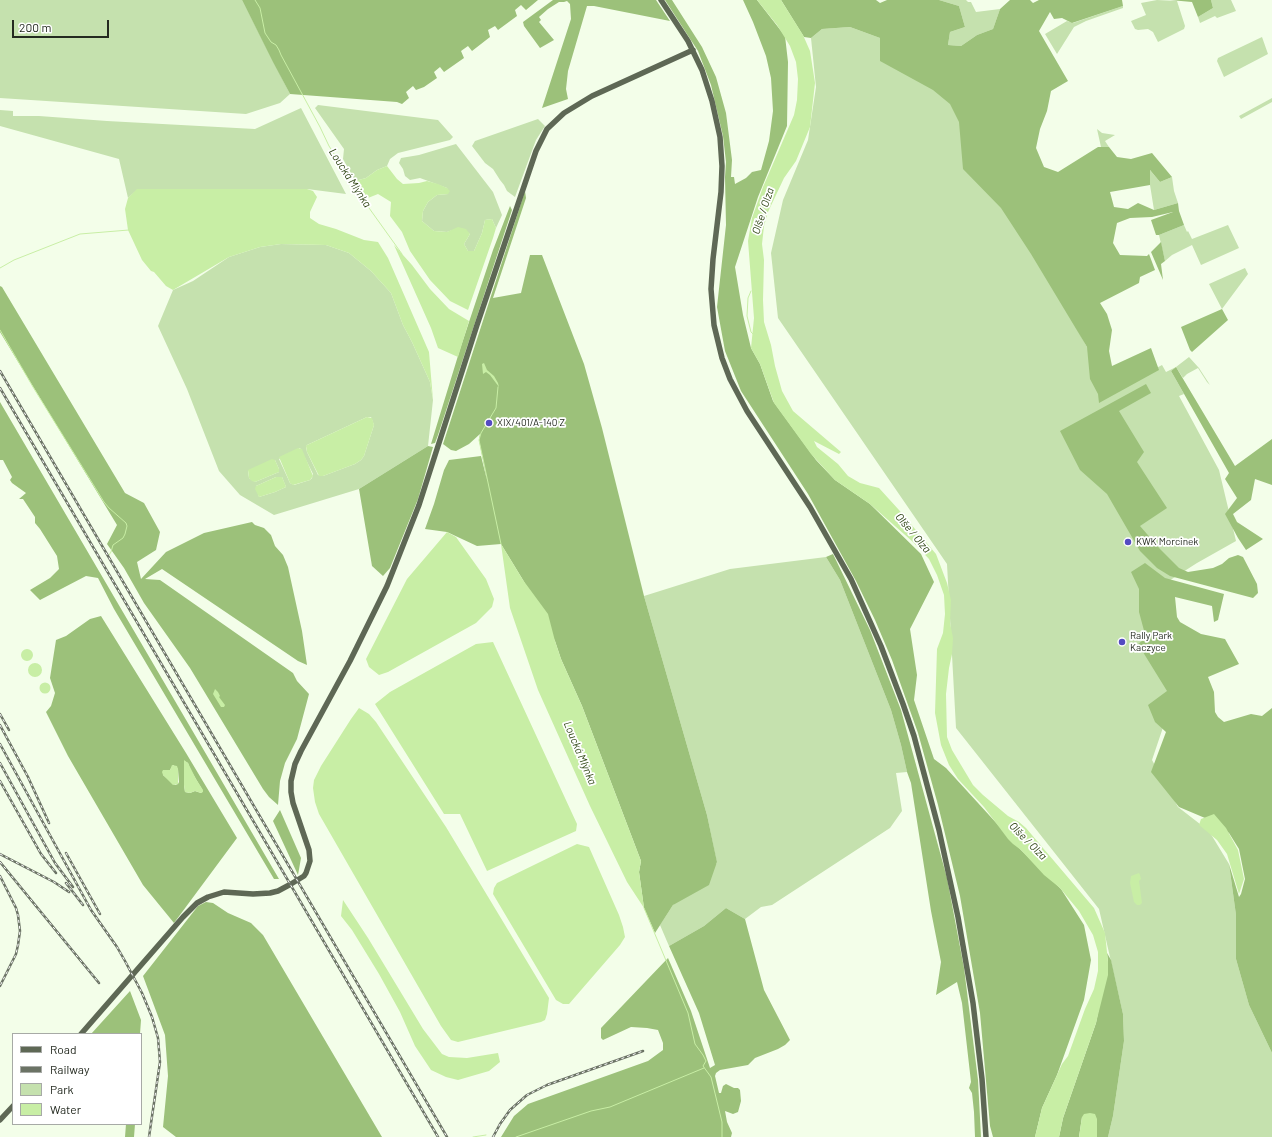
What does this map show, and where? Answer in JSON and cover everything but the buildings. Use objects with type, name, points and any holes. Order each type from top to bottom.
[{"type":"main road","points":[[661,0],[693,50],[702,70],[716,114],[720,137],[722,166],[721,192],[711,289],[712,313],[725,369],[741,401],[810,507],[851,579],[881,646],[904,704],[914,736],[939,830],[958,917],[973,1004],[982,1079],[986,1137]]},
{"type":"main road","points":[[82,1033],[197,903],[224,892],[253,894],[278,891],[294,883],[306,873],[310,861],[309,850],[293,803],[291,792],[292,776],[295,764],[350,661],[390,579],[421,498],[477,325],[536,151],[546,129],[564,113],[592,96],[693,50]]},
{"type":"main road","points":[[0,1120],[12,1107]]},
{"type":"green space","points":[[0,0],[242,0],[290,94],[280,103],[246,114],[0,98]]},
{"type":"green space","points":[[939,0],[966,0],[971,2],[976,12],[1000,9],[993,29],[977,35],[961,46],[948,45],[950,32],[965,27],[959,6]]},
{"type":"green space","points":[[1157,0],[1177,1],[1185,26],[1184,29],[1158,42],[1153,32],[1148,29],[1135,29],[1131,21],[1146,15],[1141,3]]},
{"type":"green space","points":[[1211,0],[1231,0],[1236,11],[1217,18],[1215,16],[1200,23],[1198,17],[1213,8]]},
{"type":"green space","points":[[1123,6],[1123,8],[1086,21],[1074,27],[1057,54],[1045,34],[1067,21],[1073,23]]},
{"type":"green space","points":[[850,27],[880,38],[962,89],[1003,196],[1112,392],[1162,365],[1166,372],[1176,367],[1171,371],[1184,394],[1179,396],[1219,470],[1236,541],[1197,563],[1161,586],[1177,686],[1152,760],[1178,807],[1209,831],[1229,864],[1236,915],[1236,959],[1249,1005],[1272,1053],[1272,1137],[1108,1137],[1113,1116],[1124,1041],[1123,1014],[1099,909],[956,728],[947,564],[778,318],[771,253],[783,200],[808,140],[816,87],[811,38],[822,29]]},
{"type":"green space","points":[[1262,37],[1268,54],[1224,77],[1217,61],[1218,58]]},
{"type":"green space","points":[[1272,98],[1272,102],[1241,119],[1239,116]]},
{"type":"green space","points":[[318,105],[438,120],[453,137],[450,140],[398,153],[390,159],[387,166],[377,170],[366,178],[355,181],[343,159],[344,149],[315,108]]},
{"type":"green space","points":[[301,108],[346,194],[307,189],[138,189],[128,198],[119,159],[0,126],[0,110],[13,111],[13,116],[39,116],[255,129]]},
{"type":"green space","points":[[538,119],[545,126],[536,140],[515,197],[507,191],[493,169],[485,163],[472,146],[475,141]]},
{"type":"green space","points":[[1097,129],[1102,133],[1115,135],[1105,141],[1109,147],[1101,147]]},
{"type":"green space","points":[[456,144],[493,192],[502,215],[496,228],[492,219],[485,220],[482,233],[474,251],[468,251],[464,244],[470,234],[459,228],[447,232],[434,231],[422,221],[423,211],[428,202],[437,195],[448,194],[447,188],[420,178],[410,180],[405,176],[399,163],[401,158],[419,155]]},
{"type":"green space","points":[[1149,169],[1160,182],[1172,177],[1178,203],[1154,210]]},
{"type":"green space","points":[[1184,225],[1192,239],[1228,225],[1239,248],[1201,265],[1192,245],[1172,255],[1165,261],[1159,235]]},
{"type":"green space","points":[[281,244],[326,245],[349,253],[371,271],[391,293],[403,325],[430,382],[433,400],[428,446],[359,489],[274,515],[240,495],[219,471],[187,389],[158,326],[173,290],[193,281],[229,257],[260,247]],"holes":[[[367,417],[371,417],[374,425],[364,456],[361,460],[355,464],[323,476],[318,475],[307,452],[307,445]],[[300,448],[313,474],[312,478],[294,485],[290,483],[279,459]],[[275,460],[279,469],[279,472],[255,482],[249,478],[248,471]],[[276,477],[282,477],[286,487],[259,497],[256,486]]]},
{"type":"green space","points":[[1245,268],[1248,274],[1222,309],[1209,284]]},
{"type":"green space","points":[[1189,357],[1199,368],[1210,385],[1198,368],[1183,378],[1176,367]]},
{"type":"green space","points":[[826,557],[840,580],[891,710],[907,772],[896,773],[902,811],[890,828],[772,905],[761,907],[745,919],[726,908],[704,926],[669,946],[660,925],[673,905],[717,863],[707,815],[644,596],[730,569]]},
{"type":"shaded area","points":[[242,0],[538,0],[526,10],[521,5],[515,10],[517,16],[498,30],[495,26],[488,30],[490,37],[472,51],[468,46],[461,51],[464,58],[444,72],[440,67],[434,72],[437,78],[424,87],[416,90],[413,86],[406,92],[409,98],[402,104],[397,102],[290,94]]},
{"type":"shaded area","points":[[553,0],[656,0],[670,21],[594,6],[587,6],[568,71],[566,89],[568,99],[542,108],[571,19],[570,4],[567,1],[559,2],[539,17],[541,20],[539,22],[554,40],[540,48],[524,26],[523,22]]},
{"type":"shaded area","points":[[665,0],[672,0],[702,47],[716,77],[726,113],[732,160],[731,177],[734,177],[735,184],[746,178],[752,172],[761,170],[769,141],[773,111],[771,78],[766,56],[743,0],[757,0],[785,36],[788,62],[787,126],[758,197],[735,267],[743,315],[751,348],[760,364],[773,401],[816,460],[835,480],[870,504],[921,554],[934,582],[910,629],[917,675],[914,700],[934,759],[946,768],[1021,850],[1061,889],[1084,925],[1091,960],[1084,1000],[1057,1075],[1042,1108],[1035,1137],[993,1137],[990,1126],[980,1013],[960,896],[938,805],[918,733],[892,660],[856,581],[808,494],[741,391],[725,351],[717,307],[726,225],[726,162],[723,136],[711,85],[698,51]]},
{"type":"shaded area","points":[[781,0],[876,0],[880,3],[887,0],[939,0],[959,6],[965,27],[950,32],[948,45],[961,46],[977,35],[993,29],[1000,9],[1010,0],[1030,0],[1033,3],[1039,0],[1122,0],[1123,6],[1072,23],[1062,18],[1054,19],[1050,12],[1039,31],[1068,81],[1051,91],[1047,111],[1040,129],[1036,148],[1044,167],[1058,172],[1098,147],[1109,147],[1117,157],[1131,159],[1152,153],[1172,177],[1160,182],[1150,170],[1150,185],[1110,192],[1114,207],[1128,209],[1138,203],[1154,210],[1178,203],[1184,225],[1156,235],[1151,220],[1173,212],[1152,217],[1130,218],[1117,223],[1113,243],[1120,255],[1147,256],[1149,254],[1155,270],[1140,277],[1139,283],[1100,303],[1107,314],[1112,330],[1109,351],[1112,366],[1151,348],[1159,370],[1099,403],[1098,394],[1090,379],[1087,347],[1031,254],[1001,208],[963,169],[959,122],[950,104],[933,90],[880,61],[880,38],[850,27],[822,29],[811,38],[804,37]]},
{"type":"shaded area","points":[[1170,0],[1211,0],[1213,8],[1198,17],[1192,2]]},
{"type":"shaded area","points":[[525,191],[526,198],[493,298],[521,293],[530,255],[542,255],[584,364],[602,428],[644,596],[707,815],[717,862],[709,885],[673,905],[655,933],[644,908],[639,872],[641,861],[582,706],[561,659],[555,641],[523,580],[501,544],[477,546],[447,532],[425,529],[444,470],[449,460],[481,456],[487,480],[479,440],[480,434],[469,444],[456,451],[451,450],[443,444]]},
{"type":"shaded area","points":[[510,206],[512,210],[438,435],[435,443],[431,444],[461,346],[493,250]]},
{"type":"shaded area","points":[[1161,242],[1165,261],[1161,264],[1163,280],[1151,252]]},
{"type":"shaded area","points":[[0,286],[125,493],[144,503],[160,532],[156,550],[137,562],[141,579],[166,552],[204,533],[252,522],[255,525],[264,528],[271,535],[275,546],[283,555],[288,567],[302,631],[307,665],[298,661],[162,569],[145,579],[160,580],[293,673],[297,681],[309,694],[297,739],[285,763],[280,781],[278,805],[263,789],[190,668],[144,603],[124,568],[107,544],[117,525],[0,332]]},
{"type":"shaded area","points":[[1222,309],[1228,320],[1192,352],[1181,327]]},
{"type":"shaded area","points":[[1176,367],[1235,466],[1272,439],[1272,485],[1255,479],[1251,500],[1233,514],[1237,522],[1263,539],[1246,550],[1225,514],[1237,498],[1225,479],[1229,473],[1171,371]]},
{"type":"shaded area","points":[[1146,384],[1151,393],[1119,411],[1144,452],[1137,462],[1167,508],[1140,526],[1179,568],[1188,572],[1213,568],[1222,564],[1229,558],[1238,555],[1243,557],[1257,584],[1258,593],[1253,598],[1170,576],[1157,568],[1140,551],[1107,494],[1080,470],[1060,431]]},
{"type":"shaded area","points":[[0,402],[279,879],[274,879],[114,609],[98,578],[86,576],[40,600],[30,590],[50,578],[59,569],[57,556],[35,523],[35,517],[23,499],[19,499],[26,493],[12,483],[10,480],[12,477],[3,460],[0,460]]},
{"type":"shaded area","points":[[428,446],[433,447],[418,499],[390,568],[383,576],[372,566],[359,489]]},
{"type":"shaded area","points":[[833,554],[870,630],[901,710],[947,878],[964,968],[978,1080],[981,1137],[975,1137],[974,1112],[972,1093],[969,1088],[971,1082],[962,1003],[957,982],[936,995],[941,962],[931,911],[911,783],[891,710],[840,580],[826,557]]},
{"type":"shaded area","points":[[1145,563],[1165,578],[1224,594],[1218,620],[1214,622],[1212,606],[1175,597],[1177,617],[1180,622],[1201,634],[1225,639],[1239,664],[1208,677],[1214,692],[1215,712],[1218,717],[1224,722],[1251,714],[1262,716],[1272,708],[1272,1053],[1249,1005],[1236,959],[1236,915],[1229,864],[1239,897],[1245,879],[1239,849],[1229,833],[1205,818],[1179,807],[1151,772],[1166,732],[1155,722],[1148,705],[1167,691],[1138,644],[1146,638],[1139,612],[1139,589],[1131,572]]},
{"type":"shaded area","points":[[101,616],[237,838],[174,923],[143,885],[68,756],[46,712],[51,706],[55,693],[50,678],[56,640],[66,636],[90,619]],"holes":[[[184,761],[188,763],[203,791],[201,793],[195,791],[190,793],[185,792]],[[173,765],[178,769],[179,782],[175,785],[163,775],[165,770],[170,770]]]},
{"type":"shaded area","points":[[280,810],[301,858],[298,875],[273,821]]},
{"type":"shaded area","points":[[206,902],[213,903],[228,913],[251,923],[263,935],[382,1137],[176,1137],[163,1127],[168,1076],[165,1035],[143,976],[198,906]]},
{"type":"shaded area","points":[[726,908],[745,919],[764,990],[790,1040],[778,1049],[755,1058],[748,1065],[720,1070],[716,1073],[715,1076],[719,1093],[721,1093],[723,1086],[726,1084],[740,1090],[741,1101],[738,1112],[733,1114],[725,1111],[727,1122],[732,1133],[731,1137],[501,1137],[514,1116],[528,1104],[648,1061],[663,1050],[663,1043],[658,1030],[631,1027],[603,1040],[601,1038],[601,1028],[668,958],[691,1011],[710,1068],[715,1065],[699,1013],[669,946],[704,926]]},
{"type":"shaded area","points":[[1107,953],[1111,960],[1123,1014],[1124,1041],[1113,1116],[1108,1137],[1097,1137],[1097,1119],[1082,1117],[1079,1137],[1059,1137],[1063,1118],[1096,1023],[1108,962]]},
{"type":"shaded area","points":[[130,991],[141,1020],[140,1033],[92,1033]]},
{"type":"shaded area","points":[[126,1125],[135,1125],[134,1137],[125,1137]]},
{"type":"water","name":"Olše / Olza","points":[[757,0],[781,0],[803,35],[810,51],[815,83],[810,127],[796,161],[784,178],[768,212],[764,226],[762,244],[764,260],[764,322],[782,391],[793,411],[841,452],[839,454],[814,441],[817,447],[838,464],[848,476],[860,483],[879,488],[936,554],[947,583],[951,600],[950,623],[953,638],[946,694],[947,737],[952,750],[973,785],[1008,816],[1026,828],[1094,908],[1105,933],[1108,975],[1096,1023],[1063,1118],[1059,1137],[1035,1137],[1042,1108],[1062,1064],[1068,1056],[1094,989],[1098,971],[1098,952],[1093,935],[1079,911],[1060,888],[1044,875],[1021,850],[1008,839],[984,807],[958,779],[949,765],[941,745],[935,713],[937,649],[943,633],[945,614],[944,595],[937,575],[929,559],[913,542],[870,504],[835,480],[811,454],[774,403],[760,364],[751,348],[754,318],[748,241],[752,218],[763,187],[794,115],[797,100],[798,79],[796,62],[790,46],[777,25]]},
{"type":"water","points":[[387,166],[403,184],[427,181],[438,184],[450,191],[448,194],[437,195],[428,202],[423,211],[422,221],[434,231],[447,232],[458,227],[466,229],[470,234],[464,244],[468,251],[474,251],[482,233],[485,220],[492,219],[496,228],[468,310],[450,301],[430,280],[410,251],[402,232],[390,216],[391,202],[378,194],[368,198],[355,181],[366,178],[377,170]]},
{"type":"water","points":[[137,189],[307,189],[313,191],[317,197],[310,212],[310,218],[319,224],[364,240],[378,242],[388,258],[429,352],[433,400],[430,382],[403,325],[391,293],[371,271],[349,253],[326,245],[281,244],[260,247],[229,257],[173,290],[166,286],[142,260],[128,230],[125,209],[128,198]]},
{"type":"water","points":[[394,245],[412,265],[430,289],[449,309],[469,321],[458,357],[438,348],[431,328]]},
{"type":"water","points":[[484,363],[487,370],[494,376],[499,387],[490,375],[486,372],[483,374],[482,364]]},
{"type":"water","points":[[367,417],[372,418],[374,425],[364,456],[361,460],[355,464],[323,476],[319,476],[307,452],[306,446]]},
{"type":"water","points":[[298,448],[302,449],[313,476],[310,480],[293,485],[290,483],[279,457]]},
{"type":"water","points":[[272,459],[275,460],[279,472],[255,482],[249,478],[248,470]]},
{"type":"water","points":[[276,477],[282,477],[286,487],[259,497],[255,489],[256,486]]},
{"type":"water","points":[[447,532],[456,537],[486,579],[494,599],[492,607],[476,623],[388,672],[379,675],[369,667],[366,659],[407,579]]},
{"type":"water","points":[[501,544],[523,580],[548,614],[561,659],[582,706],[641,861],[639,872],[644,908],[627,882],[590,806],[538,690],[510,608]]},
{"type":"water","points":[[493,642],[577,824],[576,831],[487,871],[460,814],[444,814],[375,704],[390,692],[476,644]]},
{"type":"water","points":[[29,649],[32,650],[32,660],[25,661],[22,660],[21,653],[22,650]]},
{"type":"water","points":[[32,663],[38,663],[42,667],[42,673],[38,677],[32,677],[28,673],[28,667]]},
{"type":"water","points":[[43,683],[47,683],[49,684],[49,692],[43,693],[40,690],[40,686]]},
{"type":"water","points":[[215,689],[225,705],[224,707],[221,707],[213,694]]},
{"type":"water","points":[[359,708],[369,714],[376,722],[446,827],[549,998],[545,1020],[458,1042],[451,1040],[441,1026],[319,814],[315,802],[313,788],[314,780],[321,766]]},
{"type":"water","points":[[184,760],[188,763],[203,792],[185,792]]},
{"type":"water","points":[[172,765],[177,766],[178,769],[178,784],[173,785],[162,772],[163,770],[170,770]]},
{"type":"water","points":[[1214,814],[1226,828],[1238,850],[1244,879],[1239,894],[1227,854],[1217,840],[1199,825],[1201,819]]},
{"type":"water","points":[[577,844],[589,847],[619,915],[625,937],[620,945],[569,1004],[563,1004],[556,1000],[493,894],[497,883]]},
{"type":"water","points":[[1139,873],[1141,879],[1139,881],[1142,903],[1137,905],[1134,902],[1130,883],[1131,876]]},
{"type":"water","points":[[343,900],[368,938],[423,1029],[442,1054],[449,1057],[467,1058],[498,1053],[500,1062],[489,1071],[458,1080],[446,1077],[431,1070],[415,1046],[400,1012],[379,974],[352,930],[341,916]]},
{"type":"water","points":[[1084,1114],[1095,1114],[1097,1119],[1097,1137],[1079,1137],[1082,1117]]},
{"type":"waterway","name":"Loucká Mlýnka","points":[[255,0],[260,8],[265,33],[279,50],[329,146],[364,201],[402,254]]},
{"type":"waterway","points":[[0,268],[14,260],[80,234],[129,230]]},
{"type":"waterway","points":[[751,291],[748,298],[747,316],[751,332],[753,334]]},
{"type":"waterway","points":[[0,330],[33,387],[104,502],[126,523],[127,526],[123,538],[113,545],[109,555]]},
{"type":"waterway","name":"Loucká Mlýnka","points":[[498,387],[496,408],[481,433],[479,440],[501,544]]},
{"type":"waterway","name":"Loucká Mlýnka","points":[[644,908],[688,1013],[695,1044],[706,1061],[703,1066],[711,1077],[722,1122],[722,1137]]},
{"type":"waterway","points":[[516,1137],[591,1111],[610,1107],[704,1068]]},
{"type":"waterway","points":[[473,1137],[486,1135]]},
{"type":"railway","points":[[0,371],[447,1137]]},
{"type":"railway","points":[[0,388],[438,1137]]},
{"type":"railway","points":[[0,714],[9,730]]},
{"type":"railway","points":[[0,725],[28,777],[49,823]]},
{"type":"railway","points":[[0,744],[91,910],[125,961],[142,993],[152,1017],[158,1038],[160,1062],[149,1137]]},
{"type":"railway","points":[[0,763],[55,863],[73,887]]},
{"type":"railway","points":[[0,781],[41,854],[56,873]]},
{"type":"railway","points":[[66,853],[100,914]]},
{"type":"railway","points":[[0,854],[54,882],[69,892]]},
{"type":"railway","points":[[0,862],[99,983]]},
{"type":"railway","points":[[0,876],[16,908],[20,931],[16,954],[0,986]]},
{"type":"railway","points":[[66,883],[83,905]]},
{"type":"railway","points":[[493,1137],[510,1110],[527,1095],[547,1085],[643,1051]]},
{"type":"place","name":"XIX/401/A-140 Z","points":[[489,423]]},
{"type":"place","name":"KWK Morcinek","points":[[1128,542]]},
{"type":"place","name":"Rally Park Kaczyce","points":[[1122,642]]}]
